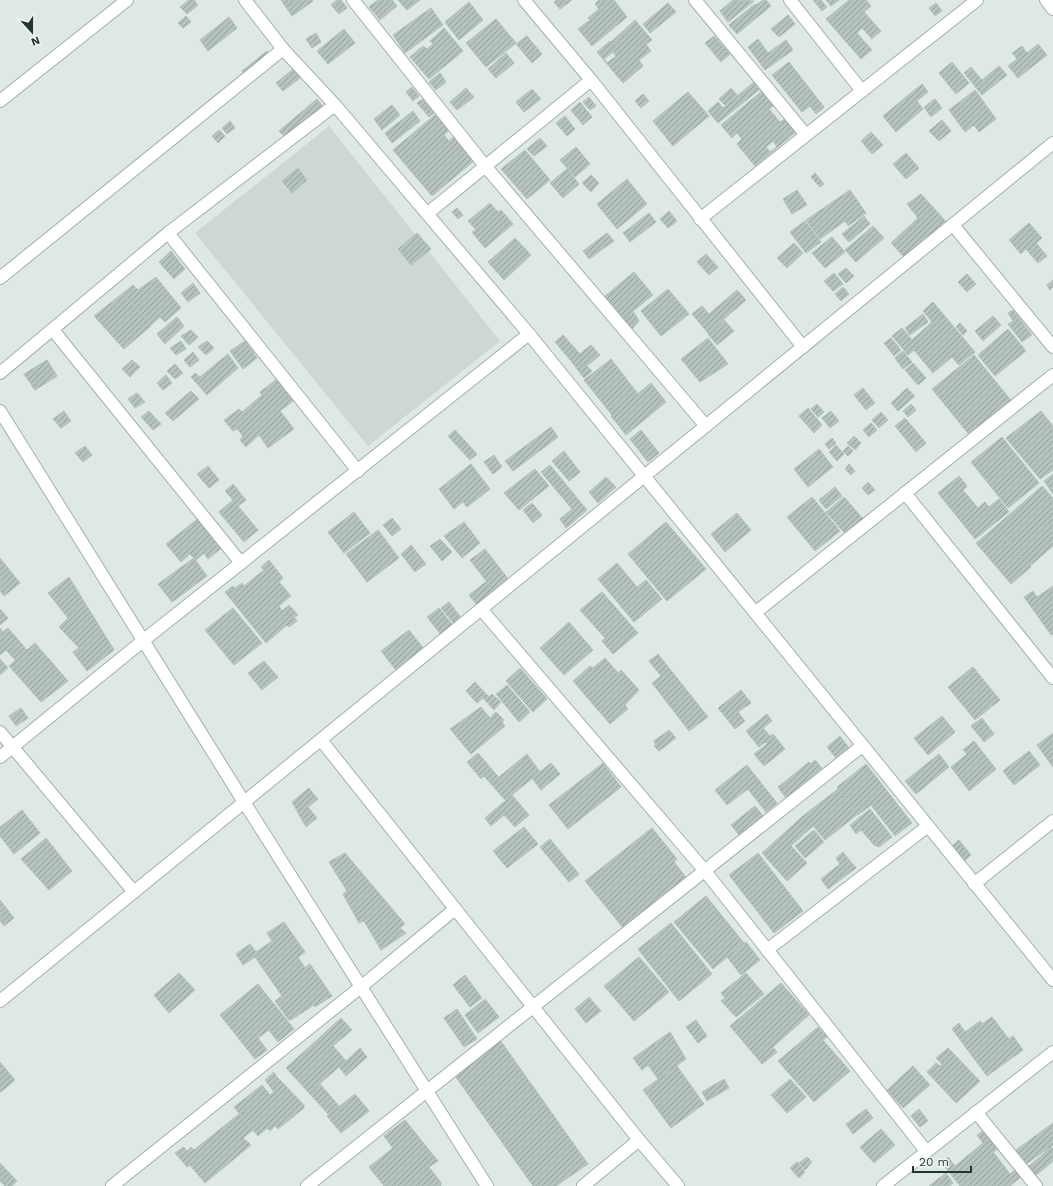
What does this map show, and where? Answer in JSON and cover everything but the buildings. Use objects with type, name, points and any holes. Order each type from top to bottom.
[{"type":"street","points":[[0,101],[127,0]]},
{"type":"street","points":[[245,0],[283,49],[335,105],[529,334],[1053,980]]},
{"type":"street","points":[[353,0],[486,167],[706,426]]},
{"type":"street","points":[[524,0],[591,80],[803,347]]},
{"type":"street","points":[[695,0],[806,135]]},
{"type":"street","points":[[790,0],[862,91]]},
{"type":"street","points":[[700,218],[978,0]]},
{"type":"street","points":[[1046,0],[1053,9]]},
{"type":"street","points":[[0,278],[283,49]]},
{"type":"street","points":[[428,214],[591,80]]},
{"type":"street","points":[[0,372],[168,233],[335,105]]},
{"type":"street","points":[[0,1001],[1053,143]]},
{"type":"street","points":[[953,225],[1053,347]]},
{"type":"street","points":[[168,233],[358,471]]},
{"type":"street","points":[[52,330],[241,563]]},
{"type":"street","points":[[0,757],[144,640],[529,334]]},
{"type":"street","points":[[755,613],[1053,375]]},
{"type":"street","points":[[0,411],[244,802],[362,986],[487,1186]]},
{"type":"street","points":[[905,493],[1053,678]]},
{"type":"street","points":[[481,609],[705,871],[926,1151]]},
{"type":"street","points":[[0,732],[134,892]]},
{"type":"street","points":[[321,740],[639,1140],[678,1186]]},
{"type":"street","points":[[307,1186],[862,746]]},
{"type":"street","points":[[974,884],[1053,821]]},
{"type":"street","points":[[767,950],[928,826]]},
{"type":"street","points":[[112,1186],[362,986],[455,909]]},
{"type":"street","points":[[883,1186],[1053,1052]]},
{"type":"street","points":[[976,1112],[1036,1186]]},
{"type":"street","points":[[583,1186],[639,1140]]},
{"type":"shaded area","points":[[329,126],[500,341],[368,446],[195,233]]}]
